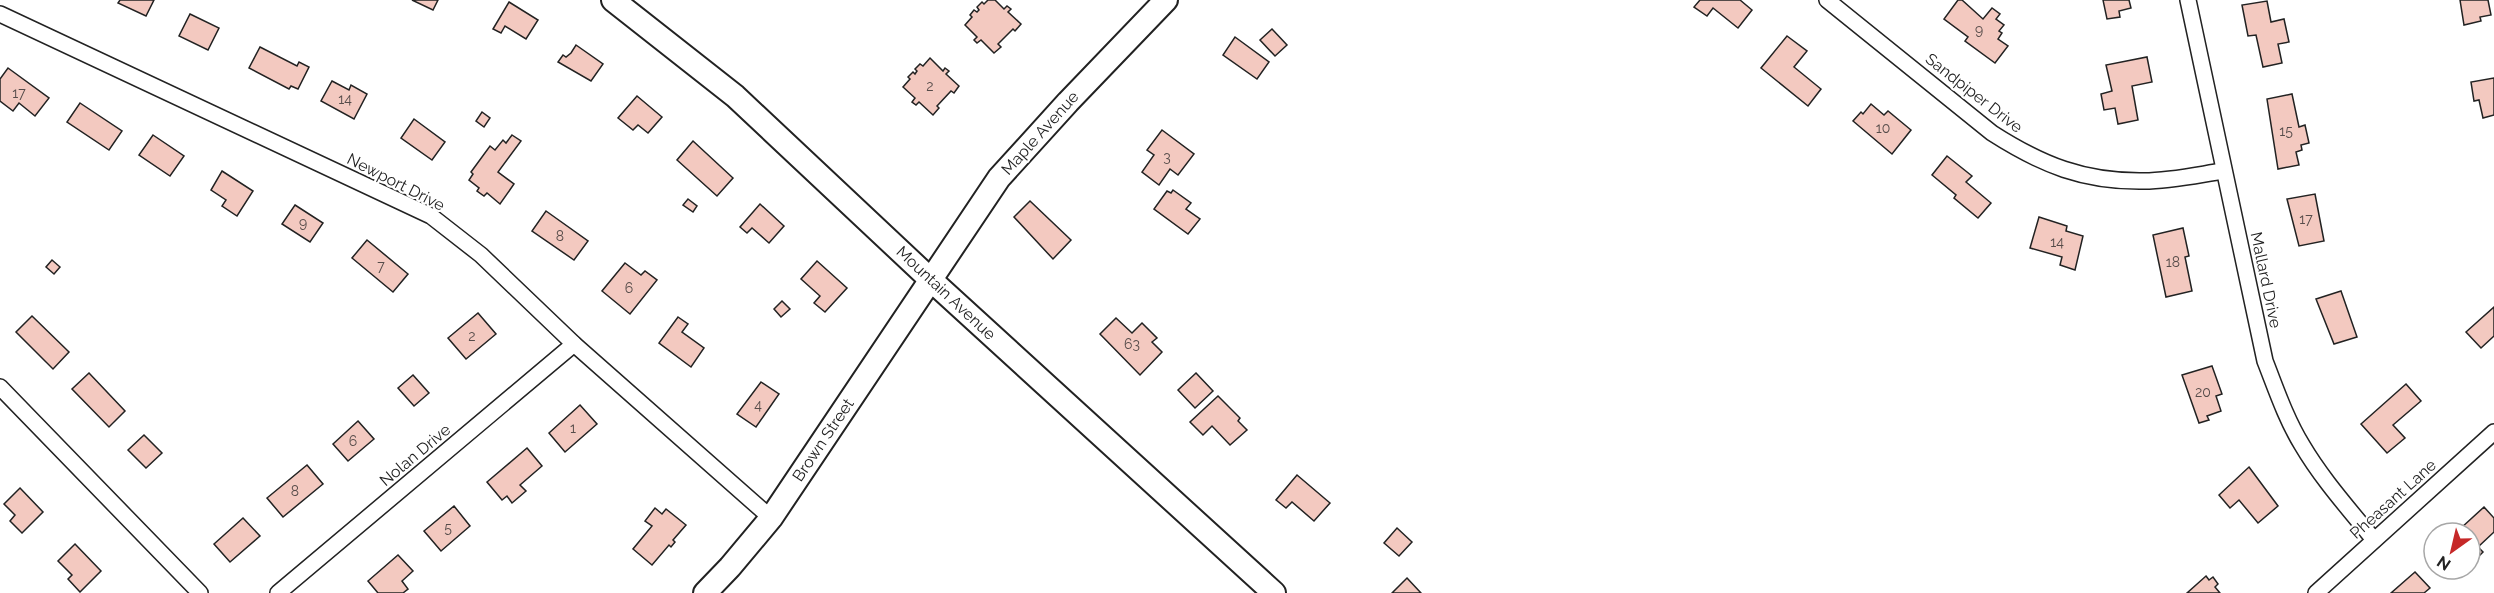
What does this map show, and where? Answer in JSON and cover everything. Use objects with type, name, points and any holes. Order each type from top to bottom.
[{"type":"main road","name":"Mountain Avenue","points":[[613,0],[735,96],[931,280],[1274,593]]},
{"type":"main road","name":"Maple Avenue","points":[[931,280],[999,178],[1166,0]]},
{"type":"main road","name":"Brown Street","points":[[705,593],[771,518],[931,280]]},
{"type":"street","name":"Sandpiper Drive","points":[[1827,0],[1992,133],[2016,148],[2064,171],[2101,179],[2146,181],[2223,171]]},
{"type":"street","name":"Mallard Drive","points":[[2188,0],[2265,361],[2281,404],[2301,443],[2326,482],[2374,540]]},
{"type":"street","name":"Newport Drive","points":[[0,14],[431,216],[481,255],[574,344],[771,518]]},
{"type":"street","name":"Nolan Drive","points":[[278,593],[574,344]]},
{"type":"street","points":[[0,387],[200,593]]},
{"type":"street","name":"Pheasant Lane","points":[[2316,593],[2494,432]]},
{"type":"building","points":[[120,0],[154,0],[146,16],[118,3]]},
{"type":"building","points":[[412,0],[438,0],[433,10]]},
{"type":"building","points":[[988,0],[995,0],[1004,9],[1007,6],[1011,9],[1008,12],[1021,24],[998,44],[1001,47],[994,53],[981,40],[977,43],[974,40],[977,37],[965,25],[972,17],[970,15],[974,10],[977,12],[979,10],[977,7]]},
{"type":"building","points":[[1700,0],[1740,0],[1752,10],[1738,28],[1713,8],[1707,16],[1694,7]]},
{"type":"building","points":[[1958,0],[1962,0],[1983,19],[1992,8],[2000,14],[1996,19],[2004,25],[1999,31],[2002,33],[1998,39],[2008,46],[1995,63],[1965,41],[1968,37],[1944,19]]},
{"type":"building","points":[[2103,0],[2129,0],[2131,8],[2119,11],[2120,17],[2107,19]]},
{"type":"building","points":[[2460,0],[2488,0],[2491,15],[2480,17],[2481,21],[2464,25]]},
{"type":"building","points":[[2267,1],[2271,22],[2284,19],[2289,42],[2278,44],[2282,63],[2263,67],[2256,35],[2248,36],[2242,5]]},
{"type":"building","points":[[509,2],[538,20],[526,39],[505,26],[501,33],[493,29]]},
{"type":"building","points":[[190,14],[219,28],[208,50],[179,36]]},
{"type":"building","points":[[1272,29],[1287,45],[1275,56],[1260,40]]},
{"type":"building","points":[[1787,36],[1807,51],[1794,67],[1821,89],[1808,106],[1761,68]]},
{"type":"building","points":[[1235,37],[1269,62],[1257,79],[1223,55]]},
{"type":"building","points":[[576,45],[603,64],[591,81],[558,62],[563,55],[566,57],[571,53]]},
{"type":"building","points":[[260,47],[297,66],[299,62],[309,67],[298,89],[291,86],[289,89],[249,68]]},
{"type":"building","points":[[2147,57],[2152,82],[2132,86],[2138,120],[2118,124],[2115,108],[2104,110],[2101,94],[2112,91],[2106,65]]},
{"type":"building","points":[[930,58],[943,71],[945,68],[949,71],[946,74],[959,86],[954,93],[951,91],[937,106],[939,108],[933,115],[919,102],[916,105],[912,102],[915,98],[903,87],[910,79],[908,77],[917,71],[915,69],[920,64],[923,66]]},
{"type":"building","points":[[8,68],[49,98],[35,116],[19,103],[13,111],[0,101],[0,79]]},
{"type":"building","points":[[2494,78],[2494,115],[2483,118],[2479,100],[2474,101],[2471,82]]},
{"type":"building","points":[[332,81],[349,90],[351,85],[367,94],[354,119],[321,101]]},
{"type":"building","points":[[2292,94],[2299,127],[2305,125],[2309,143],[2301,145],[2302,150],[2296,152],[2299,165],[2278,169],[2267,99]]},
{"type":"building","points":[[637,96],[662,117],[648,133],[638,125],[633,130],[618,118]]},
{"type":"building","points":[[80,103],[122,131],[109,150],[67,122]]},
{"type":"building","points":[[1871,104],[1884,115],[1888,111],[1911,130],[1892,154],[1853,121]]},
{"type":"building","points":[[482,112],[490,118],[484,127],[476,121]]},
{"type":"building","points":[[414,119],[445,142],[432,160],[401,138]]},
{"type":"building","points":[[1162,130],[1194,154],[1178,175],[1170,169],[1159,185],[1142,172],[1154,155],[1147,150]]},
{"type":"building","points":[[153,135],[184,156],[170,176],[139,155]]},
{"type":"building","points":[[512,135],[521,141],[498,172],[514,184],[500,204],[487,193],[484,196],[477,191],[479,188],[469,180],[473,174],[471,172],[490,146],[495,150],[503,140],[506,143]]},
{"type":"building","points":[[693,141],[733,178],[717,196],[677,160]]},
{"type":"building","points":[[1947,156],[1972,176],[1966,182],[1991,203],[1978,218],[1932,175]]},
{"type":"building","points":[[222,171],[253,191],[237,216],[222,206],[226,200],[211,190]]},
{"type":"building","points":[[1173,190],[1191,203],[1186,209],[1200,219],[1188,234],[1154,209],[1167,191],[1171,193]]},
{"type":"building","points":[[2315,194],[2324,241],[2299,246],[2287,199]]},
{"type":"building","points":[[688,199],[697,206],[693,212],[683,205]]},
{"type":"building","points":[[1030,201],[1071,240],[1053,259],[1014,217]]},
{"type":"building","points":[[760,204],[784,226],[769,243],[752,228],[747,233],[740,227]]},
{"type":"building","points":[[295,205],[323,223],[310,242],[282,224]]},
{"type":"building","points":[[546,211],[588,241],[574,260],[532,231]]},
{"type":"building","points":[[2039,217],[2067,226],[2066,231],[2083,236],[2075,270],[2060,265],[2062,257],[2030,248]]},
{"type":"building","points":[[2183,228],[2189,256],[2185,257],[2192,291],[2166,297],[2153,235]]},
{"type":"building","points":[[367,240],[408,274],[393,292],[352,258]]},
{"type":"building","points":[[52,260],[60,267],[54,274],[46,267]]},
{"type":"building","points":[[817,261],[847,288],[825,312],[814,303],[820,296],[801,279]]},
{"type":"building","points":[[625,263],[641,275],[645,271],[657,280],[630,314],[602,291]]},
{"type":"building","points":[[2341,291],[2357,337],[2334,344],[2316,299]]},
{"type":"building","points":[[782,301],[790,309],[781,317],[774,309]]},
{"type":"building","points":[[2494,307],[2494,336],[2481,348],[2466,332]]},
{"type":"building","points":[[478,313],[496,334],[466,359],[448,338]]},
{"type":"building","points":[[32,316],[69,352],[53,369],[16,332]]},
{"type":"building","points":[[678,317],[688,324],[682,332],[704,348],[691,367],[659,343]]},
{"type":"building","points":[[1116,318],[1132,333],[1142,323],[1157,338],[1152,342],[1162,352],[1140,375],[1100,334]]},
{"type":"building","points":[[2212,366],[2222,394],[2216,396],[2221,411],[2207,416],[2209,420],[2199,423],[2182,375]]},
{"type":"building","points":[[89,373],[125,411],[109,427],[72,389]]},
{"type":"building","points":[[1196,373],[1213,391],[1195,408],[1178,390]]},
{"type":"building","points":[[413,375],[429,393],[414,406],[398,388]]},
{"type":"building","points":[[761,382],[779,394],[756,427],[737,414]]},
{"type":"building","points":[[2406,384],[2421,401],[2393,425],[2405,438],[2387,453],[2361,424]]},
{"type":"building","points":[[1218,396],[1240,418],[1238,421],[1247,430],[1230,445],[1212,426],[1203,435],[1190,422]]},
{"type":"building","points":[[580,405],[597,424],[565,452],[549,433]]},
{"type":"building","points":[[358,421],[374,439],[348,461],[333,444]]},
{"type":"building","points":[[144,435],[162,453],[146,468],[128,450]]},
{"type":"building","points":[[527,448],[542,466],[520,485],[526,491],[512,503],[507,496],[502,500],[487,482]]},
{"type":"building","points":[[307,465],[323,484],[283,517],[267,498]]},
{"type":"building","points":[[2249,467],[2278,506],[2258,523],[2239,500],[2230,508],[2219,495]]},
{"type":"building","points":[[1297,475],[1330,503],[1314,521],[1292,502],[1286,508],[1276,500]]},
{"type":"building","points":[[20,488],[43,512],[22,533],[10,521],[15,515],[4,504]]},
{"type":"building","points":[[454,506],[470,526],[441,551],[424,531]]},
{"type":"building","points":[[2484,507],[2494,518],[2494,532],[2482,543],[2482,521],[2469,521]]},
{"type":"building","points":[[655,508],[662,514],[666,509],[686,525],[673,540],[675,542],[671,547],[669,545],[652,565],[633,549],[652,526],[645,521]]},
{"type":"building","points":[[243,518],[260,536],[230,562],[214,544]]},
{"type":"building","points":[[1397,528],[1412,542],[1399,556],[1384,543]]},
{"type":"building","points":[[75,544],[101,571],[80,592],[68,579],[72,575],[58,561]]},
{"type":"building","points":[[398,555],[413,571],[402,581],[408,589],[403,593],[378,593],[368,581]]},
{"type":"building","points":[[2415,572],[2430,588],[2424,593],[2391,593]]},
{"type":"building","points":[[2206,576],[2209,580],[2213,577],[2218,584],[2215,587],[2220,593],[2187,593]]},
{"type":"building","points":[[1407,578],[1421,593],[1392,593]]}]
